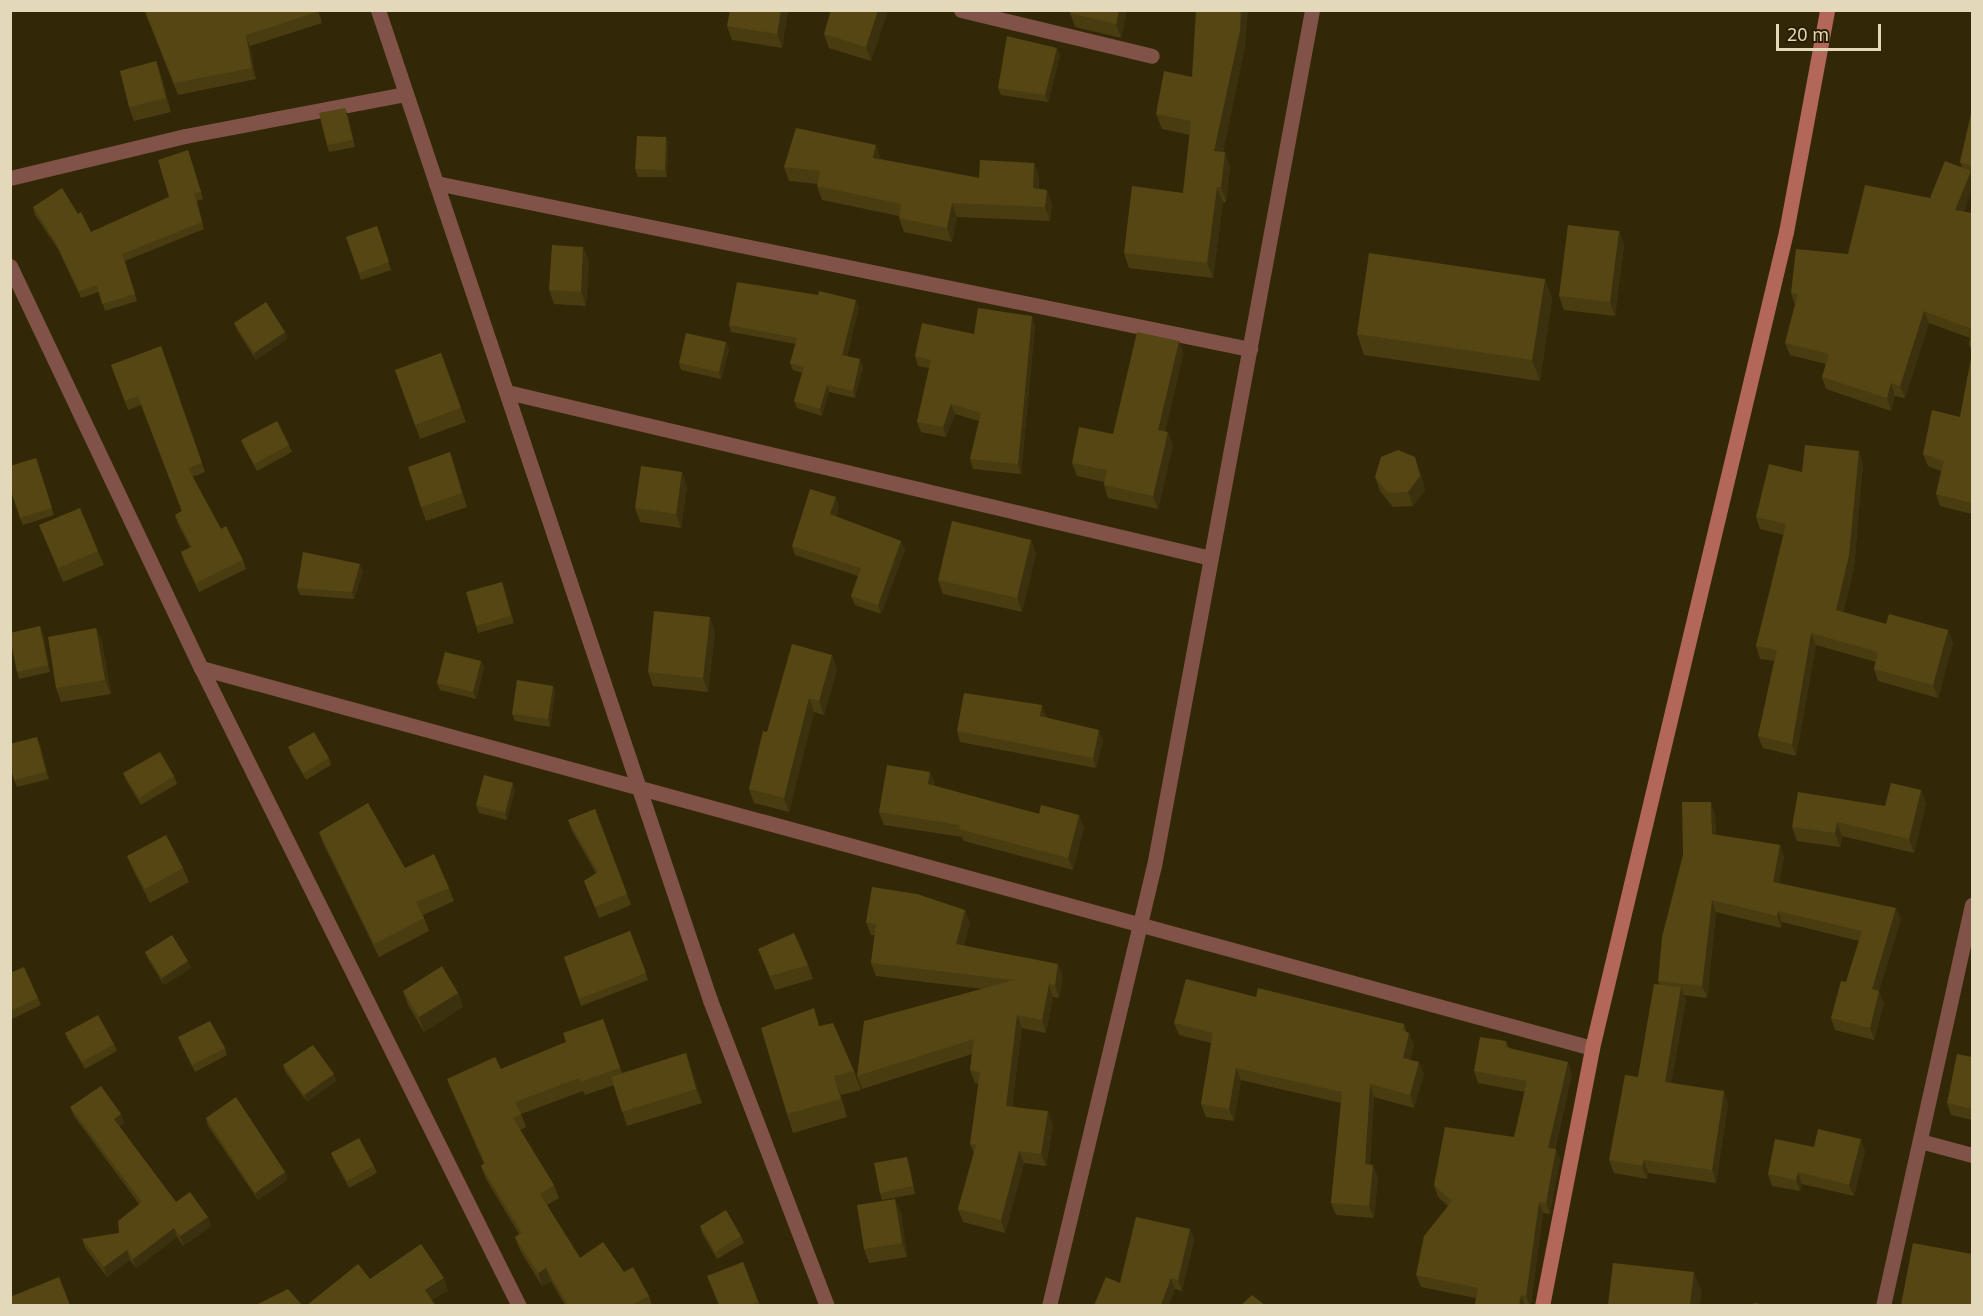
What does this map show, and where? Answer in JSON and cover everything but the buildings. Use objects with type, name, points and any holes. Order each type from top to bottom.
[{"type":"main road","points":[[1542,1305],[1592,1048],[1786,232],[1827,10]]},
{"type":"street","points":[[378,10],[710,1000],[827,1305]]},
{"type":"street","points":[[961,10],[1152,56]]},
{"type":"street","points":[[1049,1305],[1140,928],[1312,10]]},
{"type":"street","points":[[10,178],[185,136],[406,94]]},
{"type":"street","points":[[436,183],[1250,349]]},
{"type":"street","points":[[10,266],[201,668],[519,1305]]},
{"type":"street","points":[[507,392],[1211,558]]},
{"type":"street","points":[[201,668],[1140,928],[1592,1048]]},
{"type":"street","points":[[1883,1305],[1972,906]]},
{"type":"street","points":[[1920,1141],[1972,1155]]}]
